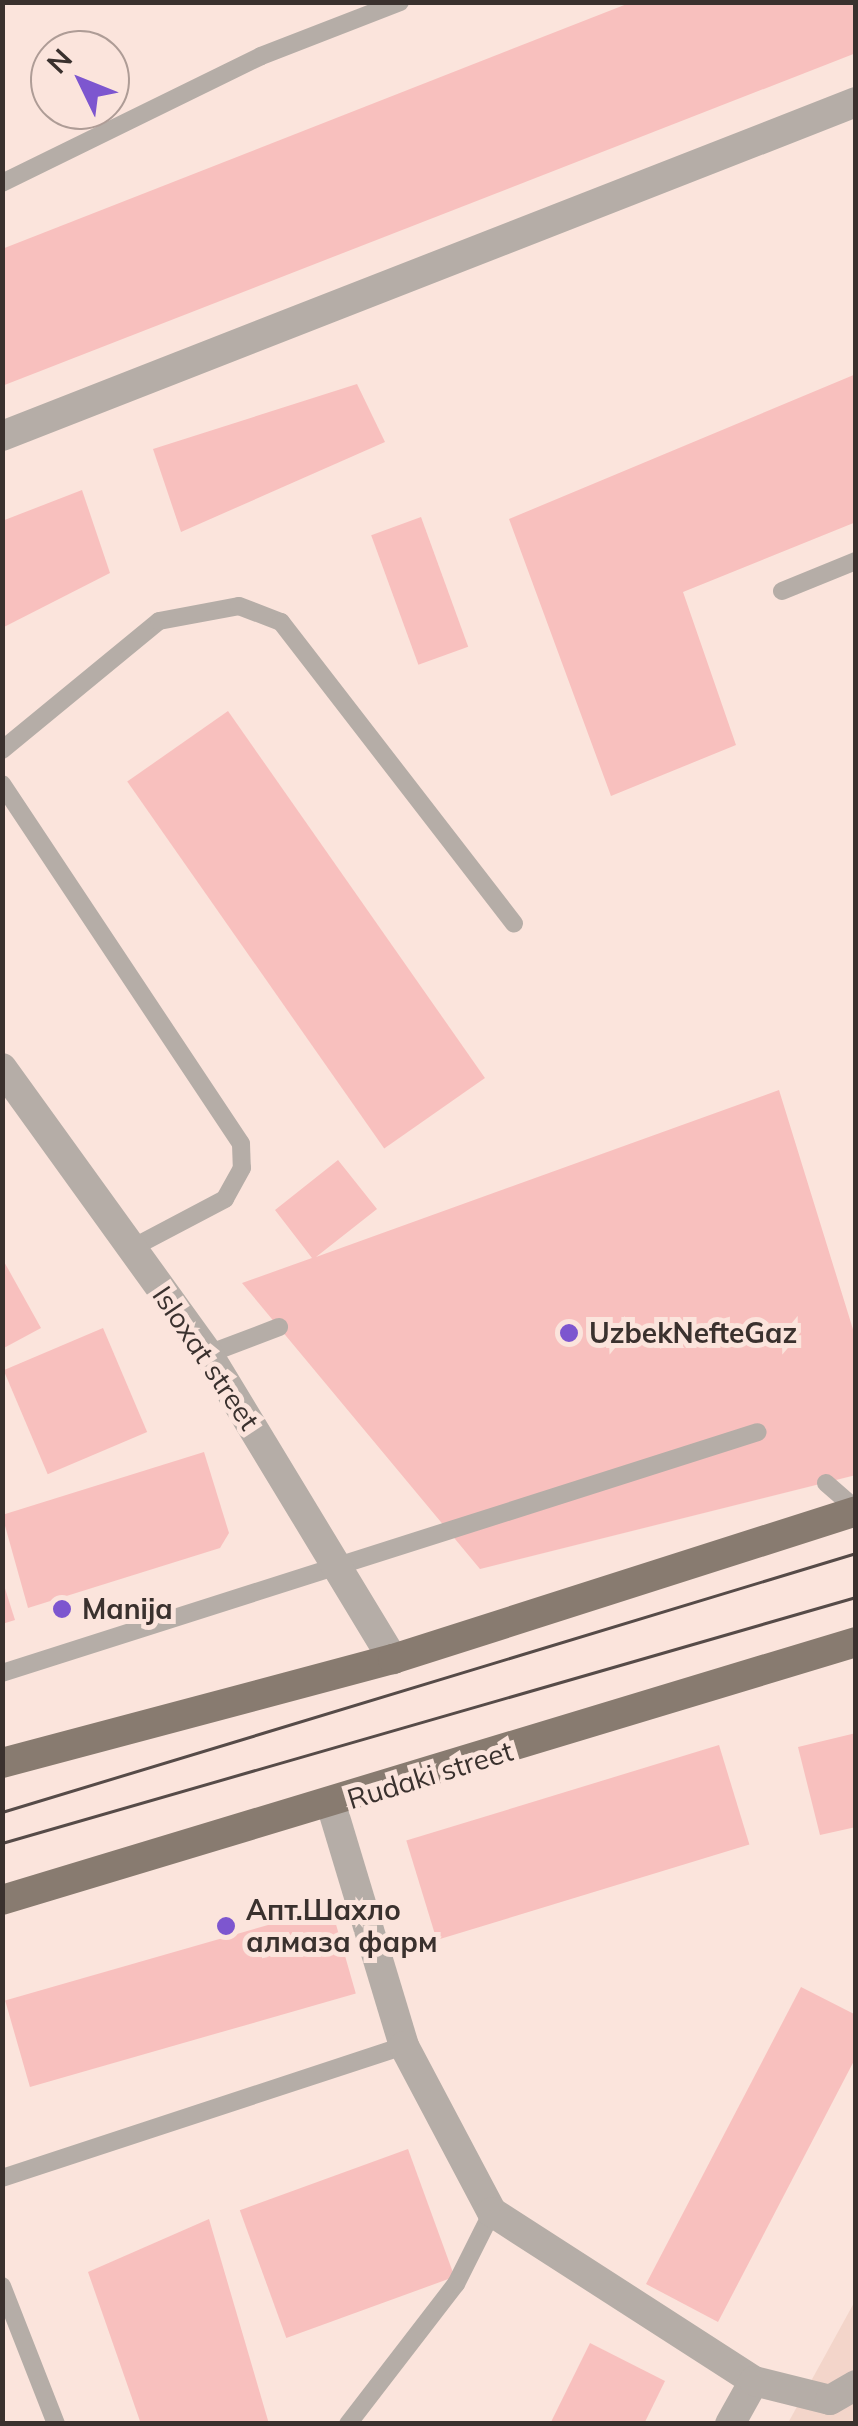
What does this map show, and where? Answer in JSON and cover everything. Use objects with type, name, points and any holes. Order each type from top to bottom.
[{"type":"main road","points":[[2,1763],[393,1659],[856,1510]]},
{"type":"main road","name":"Rudaki street","points":[[2,1900],[331,1804],[856,1642]]},
{"type":"street","points":[[2,436],[856,102]]},
{"type":"street","name":"Isloxat street","points":[[2,1068],[208,1354],[393,1659]]},
{"type":"street","points":[[331,1804],[404,2046],[492,2212],[754,2381],[830,2400],[856,2385]]},
{"type":"street","points":[[730,2424],[754,2381]]},
{"type":"lane","points":[[2,183],[261,56],[400,2]]},
{"type":"lane","points":[[782,591],[856,561]]},
{"type":"lane","points":[[2,750],[159,621],[238,606],[281,622],[514,924]]},
{"type":"lane","points":[[2,784],[241,1144],[242,1168],[225,1199],[130,1249]]},
{"type":"lane","points":[[208,1354],[278,1327]]},
{"type":"lane","points":[[2,1673],[343,1572],[445,1525],[758,1432]]},
{"type":"lane","points":[[826,1483],[856,1510]]},
{"type":"lane","points":[[2,2178],[404,2046]]},
{"type":"lane","points":[[348,2424],[456,2284],[492,2212]]},
{"type":"lane","points":[[2,2286],[56,2424]]},
{"type":"shaded area","points":[[855,2301],[855,2423],[788,2423]]},
{"type":"building","points":[[632,2],[856,2],[856,53],[2,386],[2,249]]},
{"type":"building","points":[[856,374],[856,522],[683,592],[736,745],[611,796],[509,519]]},
{"type":"building","points":[[357,384],[385,442],[181,532],[153,449]]},
{"type":"building","points":[[82,490],[110,573],[2,628],[2,521]]},
{"type":"building","points":[[421,517],[468,647],[418,665],[371,535]]},
{"type":"building","points":[[228,711],[485,1078],[384,1149],[127,782]]},
{"type":"building","name":"UzbekNefteGaz","points":[[779,1090],[856,1339],[856,1475],[480,1569],[242,1283],[312,1258],[275,1210],[338,1160],[377,1209],[316,1257]]},
{"type":"building","points":[[2,1258],[41,1328],[2,1349]]},
{"type":"building","points":[[103,1328],[147,1432],[48,1474],[4,1370]]},
{"type":"building","points":[[204,1452],[229,1533],[220,1548],[28,1608],[2,1515]]},
{"type":"building","points":[[2,1579],[15,1620],[2,1624]]},
{"type":"building","points":[[856,1733],[856,1827],[820,1835],[798,1747]]},
{"type":"building","points":[[719,1745],[749,1844],[437,1940],[406,1841]]},
{"type":"building","points":[[331,1907],[356,1994],[30,2087],[5,2000]]},
{"type":"building","points":[[801,1987],[856,2015],[856,2057],[718,2322],[646,2284]]},
{"type":"building","points":[[408,2149],[455,2277],[286,2338],[240,2210]]},
{"type":"building","points":[[209,2219],[269,2424],[141,2424],[88,2272]]},
{"type":"building","points":[[590,2343],[665,2381],[644,2424],[550,2424]]},
{"type":"tram line","points":[[2,1812],[856,1553]]},
{"type":"tram line","points":[[2,1843],[856,1597]]},
{"type":"place","name":"UzbekNefteGaz","points":[[569,1333]]},
{"type":"place","name":"Manija","points":[[62,1609]]},
{"type":"place","name":"Апт.Шахло алмаза фарм","points":[[226,1926]]}]
